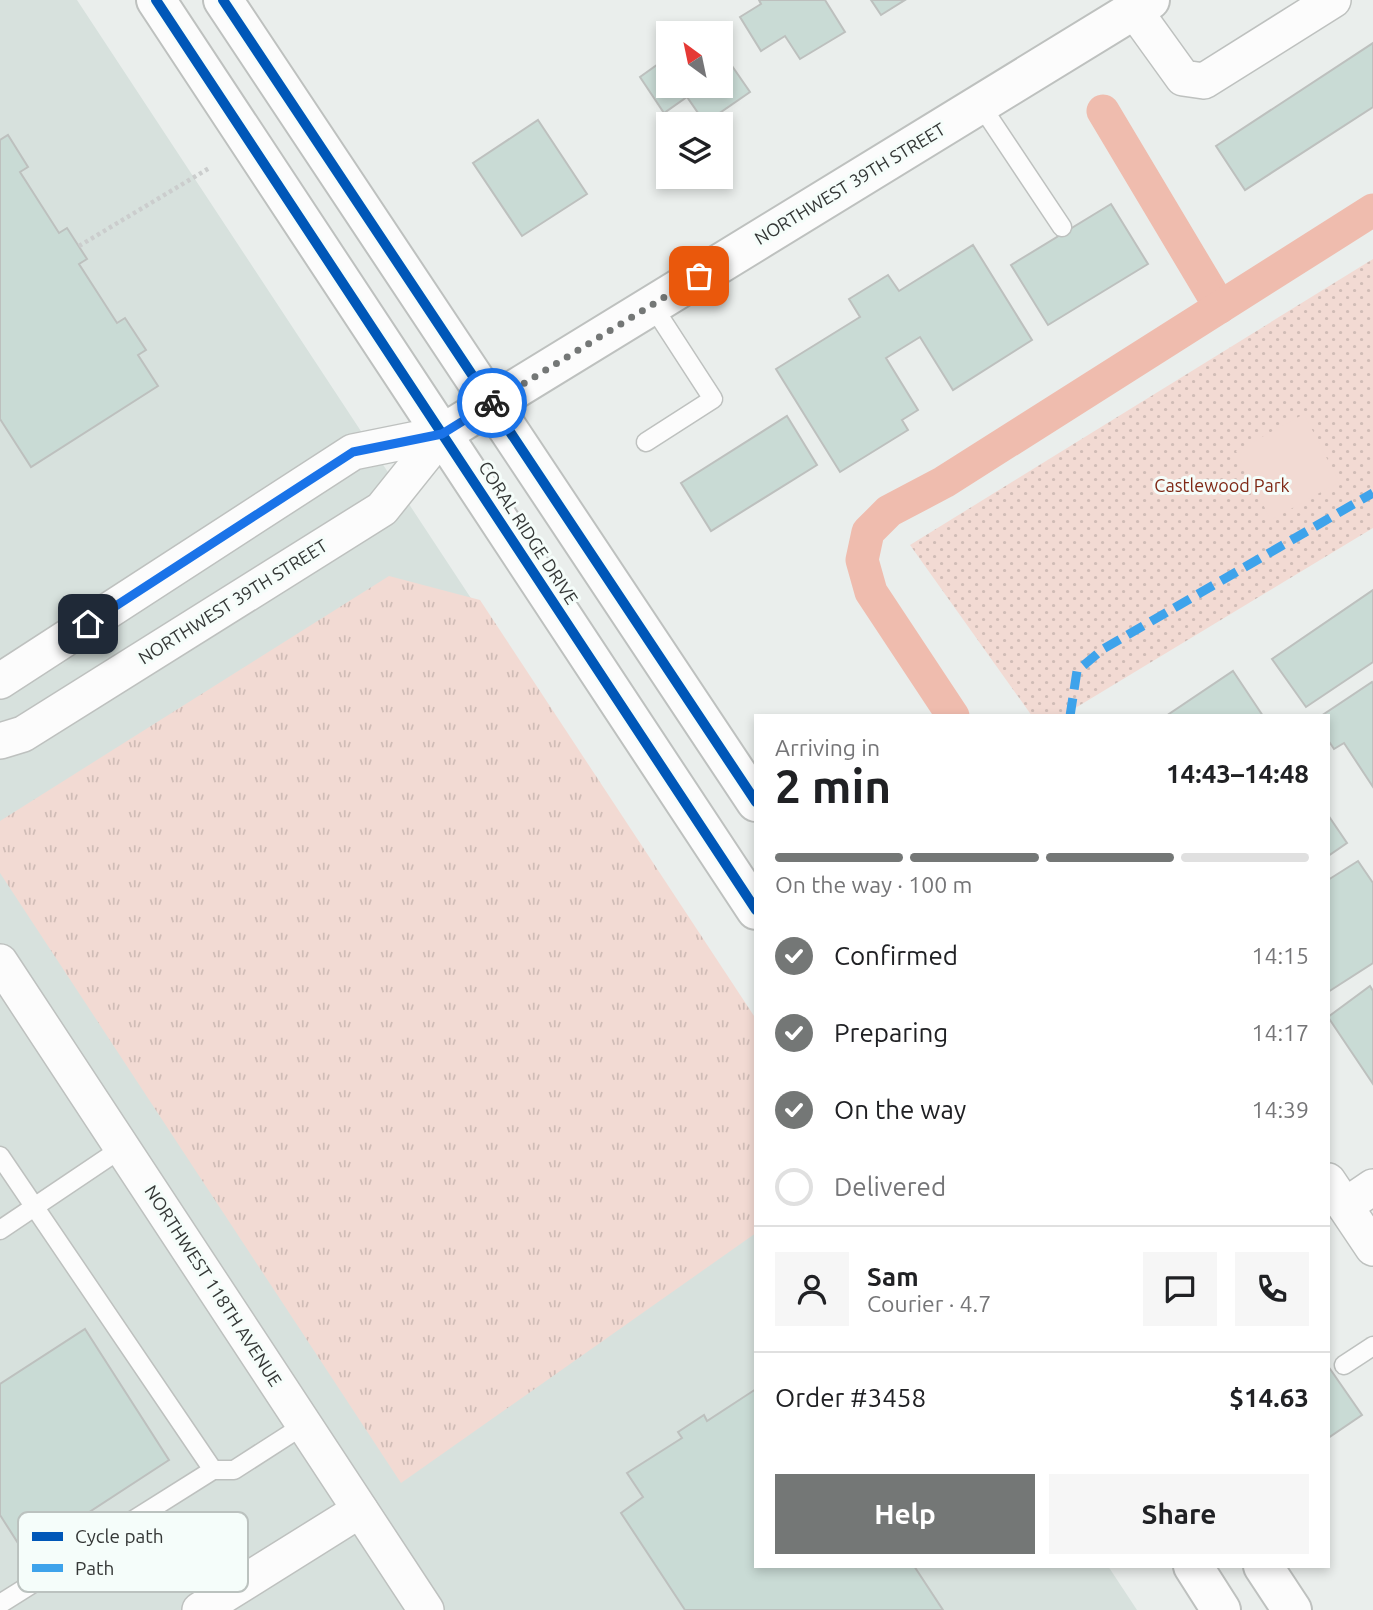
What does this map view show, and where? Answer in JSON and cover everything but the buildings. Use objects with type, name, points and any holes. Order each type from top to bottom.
[{"type":"main road","name":"CORAL RIDGE DRIVE","points":[[156,0],[754,907]]},
{"type":"main road","points":[[223,0],[754,799]]},
{"type":"main road","name":"NORTHWEST 39TH STREET","points":[[442,434],[1142,5]]},
{"type":"main road","points":[[1194,1568],[1221,1610]]},
{"type":"main road","points":[[1264,1568],[1292,1610]]},
{"type":"street","points":[[1142,5],[1183,78],[1204,81],[1333,0]]},
{"type":"street","name":"NORTHWEST 39TH STREET","points":[[0,681],[353,452],[442,434]]},
{"type":"street","name":"NORTHWEST 39TH STREET","points":[[0,741],[23,734],[382,509],[442,434]]},
{"type":"street","name":"NORTHWEST 118TH AVENUE","points":[[0,962],[426,1610]]},
{"type":"street","points":[[1373,1187],[1336,1199],[1373,1248]]},
{"type":"street","points":[[248,1580],[359,1510]]},
{"type":"street","points":[[200,1610],[229,1592]]},
{"type":"lane","points":[[980,104],[1062,227]]},
{"type":"lane","points":[[646,442],[713,399],[652,305]]},
{"type":"lane","points":[[0,1230],[122,1148]]},
{"type":"lane","points":[[0,1156],[213,1470]]},
{"type":"lane","points":[[1344,1365],[1373,1346]]},
{"type":"lane","points":[[146,1512],[213,1470],[234,1471],[304,1425]]},
{"type":"lane","points":[[0,1604],[19,1592]]},
{"type":"path","points":[[79,246],[211,167]]},
{"type":"shaded area","points":[[0,0],[77,0],[754,1028],[754,1568],[1109,1568],[1137,1610],[0,1610]]},
{"type":"green space","name":"Castlewood Park","points":[[1373,259],[1373,528],[1065,714],[1031,714],[910,545]]},
{"type":"green space","points":[[1304,414],[1339,482],[1271,520],[1236,451]]},
{"type":"green space","points":[[389,576],[480,600],[754,1016],[754,1234],[401,1483],[0,873],[0,821]]},
{"type":"waterway","points":[[1103,111],[1220,307]]},
{"type":"waterway","points":[[952,714],[871,592],[862,560],[868,532],[889,511],[944,482],[1373,210]]},
{"type":"marked path","points":[[1070,714],[1077,671],[1103,649],[1373,493]]},
{"type":"cycle path","points":[[156,0],[754,907]]},
{"type":"cycle path","points":[[223,0],[754,799]]},
{"type":"way so far","points":[[492,403],[699,276]]},
{"type":"route","points":[[88,624],[353,452],[442,434],[492,403]]}]
